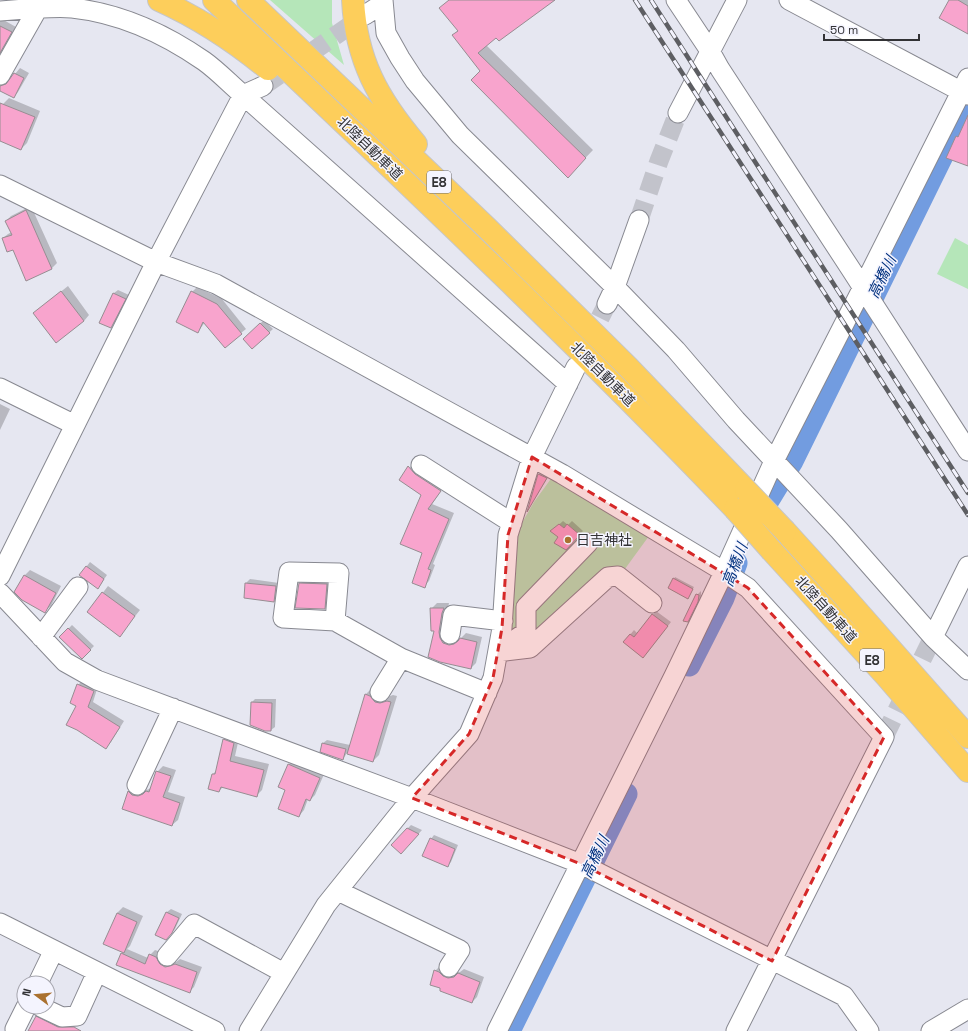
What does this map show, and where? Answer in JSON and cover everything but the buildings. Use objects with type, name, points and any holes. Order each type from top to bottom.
[{"type":"highway","points":[[159,0],[197,19],[222,34],[249,54],[472,245]]},
{"type":"highway","name":"北陸自動車道","points":[[214,0],[472,245],[605,375],[735,509],[881,670],[968,771]]},
{"type":"highway","name":"北陸自動車道","points":[[248,0],[486,227],[628,367],[746,490],[844,596],[968,737]]},
{"type":"highway","points":[[359,8],[357,35],[362,56],[370,77],[400,126],[419,149],[447,178],[581,312],[628,367]]},
{"type":"street","points":[[676,0],[710,50],[724,76],[863,287],[968,452]]},
{"type":"street","points":[[678,113],[737,0]]},
{"type":"street","points":[[497,1031],[724,572],[774,461],[966,88],[789,0]]},
{"type":"street","points":[[359,8],[382,2],[386,33],[400,58],[415,81],[460,135],[615,287],[676,350],[736,420],[838,530],[933,637],[968,670]]},
{"type":"street","points":[[0,11],[38,8],[72,8],[105,15],[151,31],[177,43],[205,62],[244,95],[568,384]]},
{"type":"street","points":[[0,76],[38,8]]},
{"type":"street","points":[[0,576],[156,262],[244,95],[263,86]]},
{"type":"street","points":[[0,185],[156,262],[216,284],[562,474],[724,572],[748,588],[884,737],[736,1031]]},
{"type":"street","points":[[607,304],[615,287],[639,220]]},
{"type":"street","points":[[249,1031],[326,905],[412,798],[469,734],[493,678],[503,622],[508,535],[532,457],[576,367]]},
{"type":"street","points":[[0,388],[75,425]]},
{"type":"street","points":[[421,465],[512,523]]},
{"type":"street","points":[[498,652],[526,632],[526,607],[588,543]]},
{"type":"street","points":[[933,637],[968,566]]},
{"type":"street","points":[[498,652],[530,648],[608,577],[618,576],[652,603]]},
{"type":"street","points":[[41,637],[78,587]]},
{"type":"street","points":[[0,593],[65,662],[97,680],[412,798],[580,864],[844,996],[869,1031]]},
{"type":"street","points":[[450,634],[453,615],[503,622]]},
{"type":"street","points":[[334,620],[401,658],[486,693]]},
{"type":"street","points":[[380,692],[401,658]]},
{"type":"street","points":[[137,785],[173,708]]},
{"type":"street","points":[[338,891],[460,950],[449,967]]},
{"type":"street","points":[[0,923],[215,1031]]},
{"type":"street","points":[[167,956],[194,924],[284,973]]},
{"type":"street","points":[[42,975],[54,950]]},
{"type":"street","points":[[56,1014],[62,1017],[77,1016],[96,972]]},
{"type":"street","points":[[931,1031],[968,1008]]},
{"type":"street","points":[[15,1029],[22,1015]]},
{"type":"highlighted area","points":[[532,457],[748,588],[884,737],[772,961],[581,864],[412,798],[469,734],[493,678],[502,628],[508,535]]},
{"type":"green space","points":[[270,0],[332,0],[332,23],[344,65]]},
{"type":"green space","points":[[955,238],[968,245],[968,289],[937,274]]},
{"type":"green space","points":[[553,476],[649,536],[622,573],[507,656],[515,535],[534,502]]},
{"type":"waterway","name":"高橋川","points":[[753,525],[792,461],[968,103]]},
{"type":"waterway","name":"高橋川","points":[[689,665],[723,598],[736,563]]},
{"type":"waterway","name":"高橋川","points":[[509,1031],[626,794]]},
{"type":"tunnel","points":[[263,86],[365,15]]},
{"type":"tunnel","points":[[639,220],[659,161],[678,113]]},
{"type":"tunnel","points":[[587,344],[607,304]]},
{"type":"tunnel","points":[[884,737],[933,637]]},
{"type":"railway","points":[[635,0],[968,515]]},
{"type":"railway","points":[[651,0],[968,493]]},
{"type":"place","name":"日吉神社","points":[[568,540]]}]
